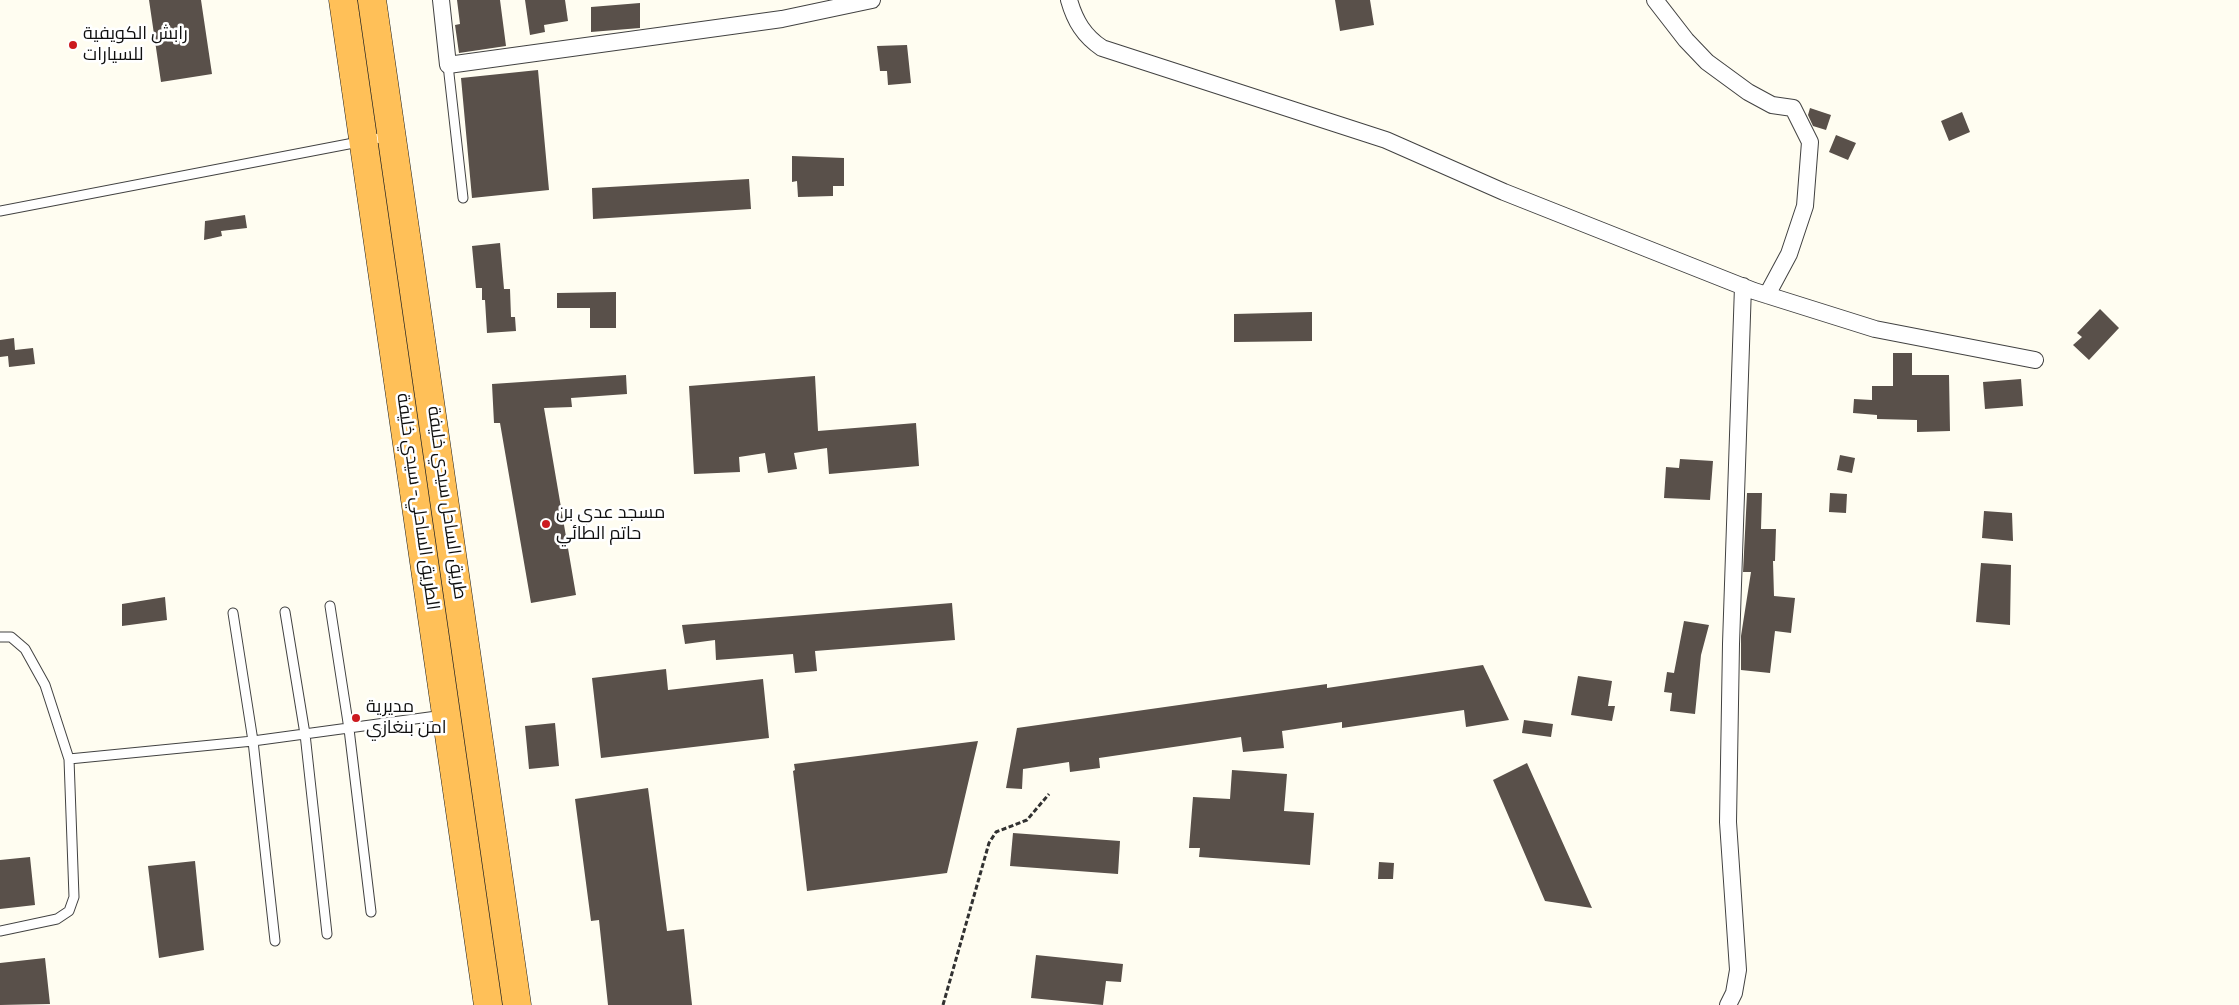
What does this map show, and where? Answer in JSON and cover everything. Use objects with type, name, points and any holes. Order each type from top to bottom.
[{"type":"highway","name":"الطريق الساحلي- سيدي خليفة","points":[[343,0],[488,1005]]},
{"type":"highway","name":"طريق الساحل سيدي خليفة","points":[[372,0],[517,1005]]},
{"type":"street","points":[[441,0],[448,65],[782,19],[872,0]]},
{"type":"street","points":[[1069,0],[1081,29],[1102,48],[1386,140],[1504,192],[1767,295],[1875,329],[2035,360]]},
{"type":"street","points":[[1655,0],[1686,40],[1707,62],[1748,92],[1772,105],[1793,108],[1810,142],[1804,206],[1788,254],[1767,295]]},
{"type":"street","points":[[1728,1005],[1734,993],[1738,970],[1728,822],[1731,644],[1743,286]]},
{"type":"lane","points":[[448,65],[463,198]]},
{"type":"lane","points":[[0,211],[364,142],[392,135]]},
{"type":"lane","points":[[330,606],[349,729],[372,912]]},
{"type":"lane","points":[[285,612],[305,734],[327,934]]},
{"type":"lane","points":[[233,613],[253,742],[275,941]]},
{"type":"lane","points":[[0,637],[11,637],[25,649],[45,684],[69,759],[74,897],[69,911],[57,919],[0,931]]},
{"type":"lane","points":[[69,759],[253,742],[446,715]]},
{"type":"path","points":[[943,1005],[989,843],[996,832],[1027,820],[1049,794]]},
{"type":"building","points":[[149,0],[201,0],[212,74],[161,82]]},
{"type":"building","points":[[457,0],[500,0],[506,46],[459,53],[455,25],[460,24]]},
{"type":"building","points":[[525,0],[565,0],[568,21],[544,25],[545,32],[530,35]]},
{"type":"building","points":[[1335,0],[1370,0],[1374,25],[1340,31]]},
{"type":"building","points":[[640,3],[640,28],[591,32],[591,7]]},
{"type":"building","points":[[907,45],[911,83],[888,85],[887,71],[880,71],[877,46]]},
{"type":"building","points":[[538,70],[549,190],[472,198],[461,78]]},
{"type":"building","points":[[1810,108],[1831,115],[1826,130],[1813,126],[1808,115]]},
{"type":"building","points":[[1962,112],[1970,132],[1949,141],[1941,121]]},
{"type":"building","points":[[1836,135],[1856,143],[1848,160],[1829,152]]},
{"type":"building","points":[[792,156],[844,158],[844,186],[833,186],[833,196],[798,197],[797,181],[792,182]]},
{"type":"building","points":[[749,179],[751,209],[593,219],[592,188]]},
{"type":"building","points":[[245,215],[247,228],[221,231],[222,236],[204,240],[205,221]]},
{"type":"building","points":[[500,243],[504,289],[510,289],[511,317],[515,317],[516,331],[487,333],[485,300],[482,300],[482,288],[476,288],[472,246]]},
{"type":"building","points":[[616,292],[616,328],[590,328],[590,308],[557,308],[557,293]]},
{"type":"building","points":[[2100,309],[2119,328],[2089,360],[2073,345],[2082,337],[2077,333]]},
{"type":"building","points":[[1312,312],[1312,341],[1234,342],[1234,314]]},
{"type":"building","points":[[14,338],[15,350],[33,348],[35,364],[9,367],[8,356],[0,357],[0,340]]},
{"type":"building","points":[[1893,353],[1912,353],[1912,375],[1949,375],[1950,431],[1917,432],[1917,420],[1877,419],[1877,415],[1853,413],[1854,399],[1872,400],[1872,386],[1893,386]]},
{"type":"building","points":[[626,375],[627,394],[571,398],[572,407],[544,408],[576,595],[531,603],[500,423],[494,423],[492,384]]},
{"type":"building","points":[[815,376],[818,431],[916,423],[919,466],[829,474],[827,448],[794,453],[797,469],[768,473],[765,453],[739,457],[740,472],[694,474],[689,386]]},
{"type":"building","points":[[2021,379],[2023,406],[1985,409],[1983,382]]},
{"type":"building","points":[[1840,455],[1855,458],[1852,473],[1837,470]]},
{"type":"building","points":[[1680,459],[1713,461],[1710,500],[1664,498],[1666,467],[1679,468]]},
{"type":"building","points":[[1747,493],[1762,493],[1761,529],[1776,529],[1775,561],[1773,561],[1774,596],[1795,598],[1791,633],[1775,631],[1770,673],[1741,670],[1741,636],[1751,572],[1743,572]]},
{"type":"building","points":[[1830,493],[1847,494],[1846,513],[1829,512]]},
{"type":"building","points":[[1984,511],[2012,513],[2013,541],[1982,538]]},
{"type":"building","points":[[1981,563],[2011,565],[2010,625],[1976,622]]},
{"type":"building","points":[[165,597],[167,620],[122,626],[122,604]]},
{"type":"building","points":[[952,603],[955,640],[815,651],[817,671],[795,673],[793,654],[716,660],[715,640],[685,644],[682,625]]},
{"type":"building","points":[[1684,621],[1709,625],[1701,655],[1695,714],[1670,711],[1672,693],[1664,692],[1667,672],[1674,673]]},
{"type":"building","points":[[1483,665],[1509,720],[1466,727],[1464,710],[1342,728],[1342,722],[1282,731],[1284,748],[1243,752],[1241,737],[1099,758],[1100,768],[1070,772],[1069,762],[1023,769],[1022,789],[1006,788],[1017,728],[1327,684],[1327,688]]},
{"type":"building","points":[[666,669],[668,690],[763,679],[769,738],[601,758],[592,678]]},
{"type":"building","points":[[1578,676],[1612,681],[1608,706],[1615,706],[1612,721],[1571,715]]},
{"type":"building","points":[[1524,720],[1553,724],[1551,737],[1522,733]]},
{"type":"building","points":[[555,723],[559,766],[529,769],[525,726]]},
{"type":"building","points":[[978,741],[947,873],[807,891],[793,771],[795,770],[794,764]]},
{"type":"building","points":[[1527,763],[1592,908],[1545,901],[1493,780]]},
{"type":"building","points":[[1232,770],[1287,774],[1284,811],[1314,813],[1310,865],[1199,857],[1200,848],[1189,848],[1193,797],[1230,799]]},
{"type":"building","points":[[648,788],[667,931],[684,929],[692,1005],[608,1005],[599,920],[591,921],[575,799]]},
{"type":"building","points":[[1013,833],[1120,841],[1118,874],[1010,866]]},
{"type":"building","points":[[30,857],[35,905],[0,909],[0,860]]},
{"type":"building","points":[[195,861],[204,950],[159,958],[148,866]]},
{"type":"building","points":[[1379,862],[1394,863],[1393,879],[1378,879]]},
{"type":"building","points":[[1036,955],[1123,964],[1121,982],[1106,981],[1103,1005],[1031,998]]},
{"type":"building","points":[[45,958],[50,1004],[0,1005],[0,963]]},
{"type":"place","name":"رابش الكويفية للسيارات","points":[[73,45]]},
{"type":"place","name":"مسجد عدي بن حاتم الطائي","points":[[546,524]]},
{"type":"place","name":"مديرية امن بنغازي","points":[[356,718]]}]
